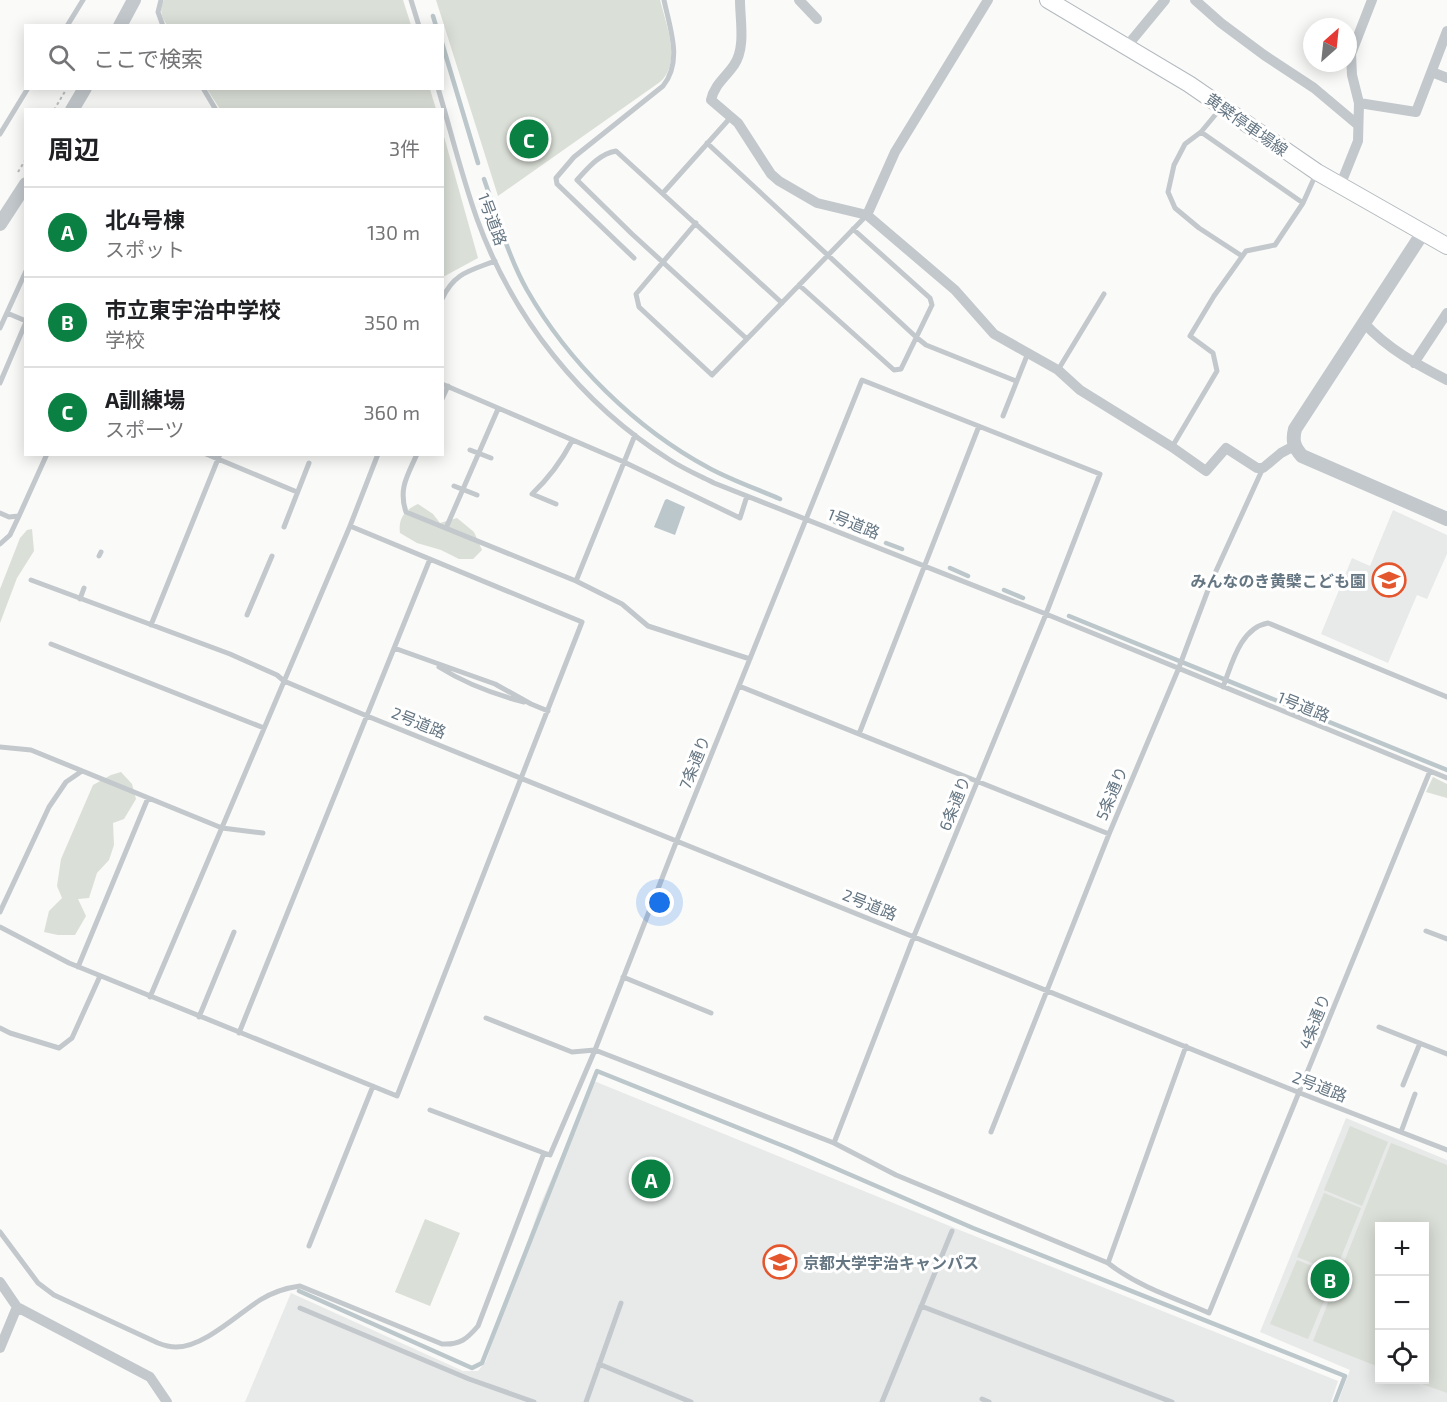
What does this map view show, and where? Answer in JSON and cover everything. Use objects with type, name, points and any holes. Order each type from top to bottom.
[{"type":"main road","name":"黄檗停車場線","points":[[1048,0],[1127,46],[1317,172],[1422,234],[1447,246]]},
{"type":"street","points":[[121,24],[134,0]]},
{"type":"street","points":[[740,0],[739,52],[735,64],[713,91],[711,100],[738,123],[771,174],[779,181],[817,203],[867,215],[955,290],[994,334],[1058,370],[1080,390],[1172,447],[1206,471],[1226,448],[1257,468],[1263,468],[1281,453],[1294,446]]},
{"type":"street","points":[[799,0],[817,19]]},
{"type":"street","points":[[867,215],[895,152],[988,0]]},
{"type":"street","points":[[1127,46],[1165,0]]},
{"type":"street","points":[[1195,0],[1264,56],[1314,88],[1358,125]]},
{"type":"street","points":[[1340,186],[1358,141],[1359,103],[1352,75],[1351,54],[1372,0]]},
{"type":"street","points":[[1359,103],[1416,112],[1447,31]]},
{"type":"street","points":[[1432,72],[1447,78]]},
{"type":"street","points":[[73,108],[84,90]]},
{"type":"street","points":[[0,224],[23,193]]},
{"type":"street","points":[[1422,234],[1295,429],[1293,439],[1294,446],[1302,456],[1447,519]]},
{"type":"street","points":[[1414,363],[1447,313]]},
{"type":"street","points":[[1364,323],[1381,342],[1447,380]]},
{"type":"street","points":[[0,1282],[17,1307],[150,1377],[166,1402]]},
{"type":"street","points":[[0,1347],[17,1307]]},
{"type":"lane","points":[[68,24],[83,0]]},
{"type":"lane","points":[[162,0],[158,12],[163,24]]},
{"type":"lane","points":[[411,0],[418,24]]},
{"type":"lane","points":[[634,258],[557,184],[556,178],[574,157],[663,86],[669,78],[674,62],[674,52],[664,0]]},
{"type":"lane","points":[[0,134],[27,90]]},
{"type":"lane","points":[[204,90],[215,108]]},
{"type":"lane","name":"1号道路","points":[[439,90],[444,108]]},
{"type":"lane","points":[[1222,107],[1201,132],[1185,144],[1174,165],[1168,192],[1175,208],[1198,228],[1242,256]]},
{"type":"lane","name":"1号道路","points":[[444,108],[477,219],[495,261],[538,337],[577,384],[635,435],[671,461],[714,483],[1046,614],[1447,778]]},
{"type":"lane","points":[[663,193],[730,117]]},
{"type":"lane","points":[[1201,132],[1303,202]]},
{"type":"lane","points":[[707,143],[916,337],[927,345],[1016,381]]},
{"type":"lane","points":[[747,339],[632,234],[577,180],[592,163],[607,152],[616,151],[782,303]]},
{"type":"lane","points":[[1172,447],[1217,371],[1213,353],[1190,336],[1214,296],[1246,251],[1275,246],[1303,202],[1317,172]]},
{"type":"lane","points":[[696,223],[636,294],[639,307],[712,375],[867,215]]},
{"type":"lane","points":[[799,285],[894,370],[901,369],[932,305],[930,298],[853,229]]},
{"type":"lane","points":[[444,295],[448,286],[459,274],[495,261]]},
{"type":"lane","points":[[0,328],[24,275]]},
{"type":"lane","points":[[1058,370],[1104,294]]},
{"type":"lane","points":[[7,313],[24,321]]},
{"type":"lane","points":[[0,383],[24,327]]},
{"type":"lane","points":[[1003,416],[1028,353]]},
{"type":"lane","name":"7条通り","points":[[0,1232],[38,1283],[54,1295],[158,1343],[175,1347],[189,1345],[228,1325],[260,1300],[283,1289],[300,1286],[442,1344],[456,1345],[468,1338],[478,1326],[547,1154],[595,1050],[862,380],[980,426]]},
{"type":"lane","points":[[445,385],[624,462],[740,518],[747,496]]},
{"type":"lane","points":[[447,528],[498,409]]},
{"type":"lane","points":[[859,734],[980,426]]},
{"type":"lane","name":"6条通り","points":[[834,1143],[914,936],[1046,614],[1100,474],[980,426]]},
{"type":"lane","points":[[576,581],[635,435]]},
{"type":"lane","points":[[556,504],[532,494],[559,465],[572,441]]},
{"type":"lane","points":[[470,450],[491,458]]},
{"type":"lane","points":[[0,544],[10,535],[46,456]]},
{"type":"lane","points":[[150,997],[377,456]]},
{"type":"lane","points":[[416,456],[403,485],[401,499],[406,512],[576,581],[621,604],[648,626],[750,659]]},
{"type":"lane","points":[[151,625],[219,457],[297,492]]},
{"type":"lane","points":[[284,527],[309,463]]},
{"type":"lane","name":"5条通り","points":[[991,1132],[1109,834],[1179,669],[1211,582],[1263,468]]},
{"type":"lane","points":[[454,486],[477,495]]},
{"type":"lane","points":[[0,513],[9,517],[19,516]]},
{"type":"lane","points":[[0,927],[78,967],[397,1096],[582,622],[350,525]]},
{"type":"lane","points":[[247,615],[272,556]]},
{"type":"lane","points":[[239,1033],[430,559]]},
{"type":"lane","name":"2号道路","points":[[31,580],[230,654],[277,675],[284,681],[367,716],[1300,1093],[1447,1149]]},
{"type":"lane","points":[[80,599],[84,588]]},
{"type":"lane","points":[[1224,686],[1245,638],[1258,625],[1268,623],[1447,697]]},
{"type":"lane","points":[[51,644],[264,728]]},
{"type":"lane","points":[[394,648],[495,684],[548,711]]},
{"type":"lane","points":[[433,663],[462,681],[492,694],[531,704]]},
{"type":"lane","points":[[739,686],[1109,834]]},
{"type":"lane","points":[[0,747],[32,750],[222,828],[263,833]]},
{"type":"lane","points":[[0,912],[49,807],[66,782],[82,771]]},
{"type":"lane","name":"4条通り","points":[[1108,1263],[1121,1274],[1209,1313],[1430,771]]},
{"type":"lane","points":[[78,967],[148,798]]},
{"type":"lane","points":[[1426,931],[1447,939]]},
{"type":"lane","points":[[199,1017],[234,932]]},
{"type":"lane","points":[[0,1028],[59,1048],[72,1038],[100,976]]},
{"type":"lane","points":[[623,977],[711,1013]]},
{"type":"lane","points":[[486,1018],[572,1052],[595,1050],[834,1143],[896,1175],[1108,1263],[1186,1046]]},
{"type":"lane","points":[[1379,1027],[1447,1054]]},
{"type":"lane","points":[[1403,1085],[1420,1043]]},
{"type":"lane","points":[[309,1246],[373,1086]]},
{"type":"lane","points":[[1401,1132],[1415,1094]]},
{"type":"lane","points":[[430,1110],[547,1154]]},
{"type":"lane","points":[[882,1402],[952,1231]]},
{"type":"lane","points":[[586,1402],[621,1303]]},
{"type":"lane","points":[[921,1306],[1172,1402]]},
{"type":"lane","points":[[300,1308],[469,1379],[534,1402]]},
{"type":"lane","points":[[599,1364],[691,1402]]},
{"type":"lane","points":[[982,1399],[989,1402]]},
{"type":"shaded area","points":[[164,0],[403,0],[411,24],[166,24],[161,13]]},
{"type":"shaded area","points":[[436,0],[660,0],[670,43],[670,65],[667,74],[660,82],[498,196]]},
{"type":"shaded area","points":[[208,90],[430,90],[436,108],[219,108]]},
{"type":"shaded area","points":[[444,137],[478,258],[444,276]]},
{"type":"shaded area","points":[[667,499],[685,507],[675,535],[654,527]]},
{"type":"shaded area","points":[[418,504],[433,514],[440,523],[457,518],[474,532],[482,550],[473,559],[459,559],[441,550],[417,543],[400,533],[403,515]]},
{"type":"shaded area","name":"みんなのき黄檗こども園","points":[[1393,510],[1447,535],[1447,554],[1427,599],[1417,595],[1388,663],[1321,634],[1352,558],[1370,566]]},
{"type":"shaded area","points":[[32,529],[34,551],[17,578],[0,623],[0,589],[20,538],[27,530]]},
{"type":"shaded area","points":[[121,772],[132,784],[136,799],[124,819],[113,823],[114,845],[109,860],[97,873],[89,898],[78,899],[86,916],[75,935],[44,932],[49,911],[62,898],[57,886],[61,859],[93,785]]},
{"type":"shaded area","points":[[1433,777],[1447,784],[1447,798],[1426,792]]},
{"type":"shaded area","name":"京都大学宇治キャンパス","points":[[594,1081],[1338,1381],[1331,1402],[245,1402],[291,1293],[463,1371],[478,1371],[486,1361],[541,1203]]},
{"type":"shaded area","points":[[1346,1118],[1447,1160],[1447,1402],[1338,1402],[1350,1370],[1260,1332]]},
{"type":"shaded area","points":[[1350,1126],[1388,1142],[1362,1206],[1324,1190]]},
{"type":"shaded area","points":[[1391,1143],[1447,1165],[1447,1393],[1422,1384],[1429,1384],[1429,1222],[1375,1222],[1375,1365],[1313,1341]]},
{"type":"shaded area","points":[[1324,1193],[1361,1208],[1335,1272],[1297,1257]]},
{"type":"shaded area","points":[[425,1219],[460,1233],[430,1306],[395,1292]]},
{"type":"shaded area","points":[[1297,1260],[1335,1275],[1308,1339],[1270,1324]]},
{"type":"waterway","points":[[433,16],[435,24]]},
{"type":"waterway","points":[[444,50],[478,163]]},
{"type":"waterway","points":[[484,179],[508,250],[520,277],[544,317],[583,368],[630,414],[682,452],[717,472],[780,499]]},
{"type":"waterway","points":[[835,522],[846,526]]},
{"type":"waterway","points":[[886,543],[902,549]]},
{"type":"waterway","points":[[950,568],[968,576]]},
{"type":"waterway","points":[[1004,590],[1023,598]]},
{"type":"waterway","points":[[1069,616],[1447,770]]},
{"type":"waterway","points":[[299,1291],[472,1368],[482,1363],[597,1071],[791,1149],[973,1228],[1345,1376],[1335,1402]]},
{"type":"place","name":"A訓練場","points":[[529,139]]},
{"type":"place","name":"みんなのき黄檗こども園","points":[[1389,580]]},
{"type":"place","name":"北4号棟","points":[[651,1179]]},
{"type":"place","name":"京都大学宇治キャンパス","points":[[780,1262]]},
{"type":"place","name":"市立東宇治中学校","points":[[1330,1279]]}]
